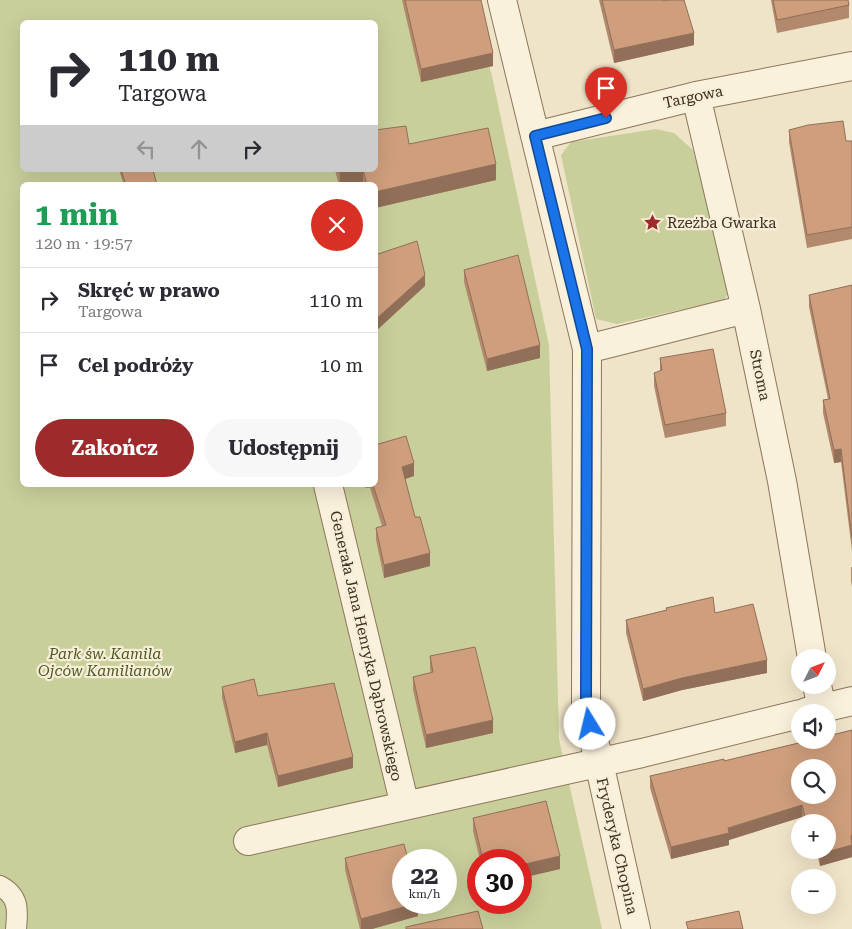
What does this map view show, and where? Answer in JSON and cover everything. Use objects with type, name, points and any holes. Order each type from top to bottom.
[{"type":"street","name":"Fryderyka Chopina","points":[[502,0],[587,349],[586,704],[636,929]]},
{"type":"street","name":"Targowa","points":[[535,136],[696,96],[852,66]]},
{"type":"street","name":"Stroma","points":[[696,96],[746,309],[782,481],[810,649]]},
{"type":"street","points":[[587,349],[746,309]]},
{"type":"street","name":"Generała Jana Henryka Dąbrowskiego","points":[[328,487],[405,806]]},
{"type":"street","points":[[821,704],[852,701]]},
{"type":"street","points":[[248,841],[642,753],[791,711]]},
{"type":"lane","points":[[0,886],[15,899],[18,912],[16,929]]},
{"type":"green space","name":"Park św. Kamila Ojców Kamilianów","points":[[0,0],[471,0],[492,76],[549,345],[559,739],[602,929],[0,929]]},
{"type":"green space","points":[[656,129],[674,133],[693,150],[732,287],[724,300],[617,324],[596,319],[561,155],[571,142]]},
{"type":"building","points":[[405,0],[481,0],[493,53],[421,69]]},
{"type":"building","points":[[602,0],[684,0],[694,33],[614,50]]},
{"type":"building","points":[[773,0],[848,0],[849,5],[777,20]]},
{"type":"building","points":[[843,121],[846,141],[852,141],[852,227],[807,235],[789,130],[808,125]]},
{"type":"building","points":[[406,126],[409,144],[488,128],[496,164],[378,191],[378,182],[366,182],[364,172],[378,172],[378,130]]},
{"type":"building","points":[[122,172],[154,172],[156,182],[125,182]]},
{"type":"building","points":[[417,241],[425,275],[378,317],[378,254]]},
{"type":"building","points":[[518,255],[540,345],[487,359],[464,270]]},
{"type":"building","points":[[852,285],[852,538],[841,449],[834,450],[823,400],[830,399],[809,295]]},
{"type":"building","points":[[713,349],[726,413],[665,425],[654,373],[662,370],[660,358]]},
{"type":"building","points":[[406,436],[414,463],[402,467],[415,517],[420,517],[430,553],[384,565],[376,528],[386,525],[374,487],[378,487],[378,444]]},
{"type":"building","points":[[713,597],[715,613],[753,604],[767,660],[682,678],[643,689],[626,620]]},
{"type":"building","points":[[475,647],[493,720],[426,735],[413,677],[433,672],[430,656]]},
{"type":"building","points":[[254,679],[258,696],[334,683],[353,757],[278,776],[267,733],[235,742],[222,687]]},
{"type":"building","points":[[852,730],[852,845],[836,850],[836,814],[804,814],[802,805],[728,828],[729,833],[671,847],[650,776],[724,759],[724,761],[791,745],[791,749],[836,749],[836,734]]},
{"type":"building","points":[[546,801],[560,856],[532,862],[532,849],[480,849],[473,818]]},
{"type":"building","points":[[404,844],[405,849],[392,849],[392,910],[361,919],[345,858]]},
{"type":"building","points":[[739,911],[743,929],[688,929],[686,922]]},
{"type":"building","points":[[467,913],[479,914],[483,929],[406,929],[406,927]]},
{"type":"place","name":"Rzeźba Gwarka","points":[[653,223]]},
{"type":"route","points":[[590,724],[586,704],[587,349],[535,136],[606,118]]}]
